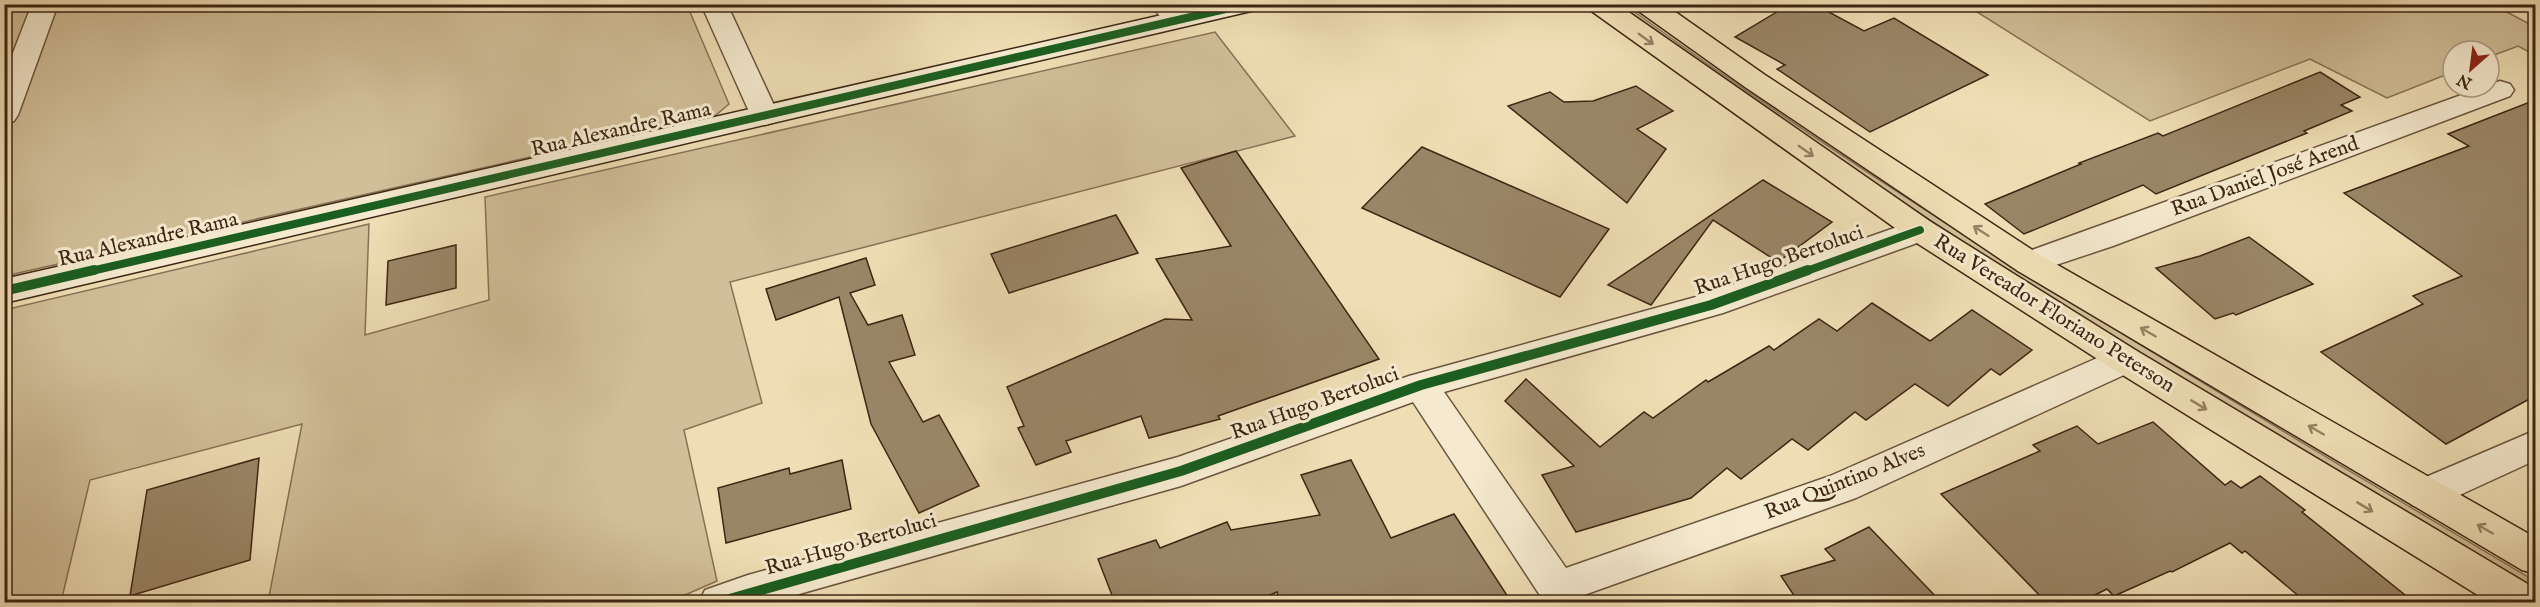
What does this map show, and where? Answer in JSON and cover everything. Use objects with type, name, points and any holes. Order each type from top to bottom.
[{"type":"main road","name":"Rua Vereador Floriano Peterson","points":[[1599,4],[1920,230],[2126,360],[2522,603]]},
{"type":"main road","name":"Rua Vereador Floriano Peterson","points":[[1646,4],[1755,81],[2029,263],[2535,558]]},
{"type":"street","points":[[4,115],[45,4]]},
{"type":"street","points":[[714,4],[765,116]]},
{"type":"street","name":"Rua Alexandre Rama","points":[[4,291],[765,116],[1170,12],[1247,4]]},
{"type":"street","name":"Rua Daniel José Arend","points":[[2029,263],[2476,99]]},
{"type":"street","name":"Rua Hugo Bertoluci","points":[[719,603],[748,592],[1181,471],[1421,385],[1711,305],[1920,230]]},
{"type":"street","name":"Rua Quintino Alves","points":[[1562,595],[1843,487],[2126,360]]},
{"type":"street","points":[[1421,385],[1562,595]]},
{"type":"street","points":[[2425,494],[2535,444]]},
{"type":"shaded area","points":[[4,5],[687,5],[729,104],[716,115],[5,276]]},
{"type":"shaded area","points":[[1614,5],[1625,5],[1846,158],[2073,304],[2535,581],[2535,590],[2121,343],[1865,177]]},
{"type":"shaded area","points":[[1966,5],[2494,5],[2535,27],[2535,55],[2518,46],[2501,52],[2501,39],[2441,39],[2441,77],[2387,98],[2310,59],[2150,121]]},
{"type":"shaded area","points":[[1215,32],[1295,136],[730,282],[762,403],[684,430],[717,581],[669,602],[268,602],[302,424],[90,480],[61,602],[5,602],[4,310],[369,224],[365,335],[489,300],[485,197]]},
{"type":"building","points":[[1790,4],[1814,4],[1864,31],[1894,18],[1988,75],[1870,132],[1777,69],[1785,65],[1735,37]]},
{"type":"building","points":[[2320,72],[2360,97],[2341,105],[2352,111],[2304,131],[2307,133],[2156,194],[2143,185],[2024,234],[1985,204],[2081,164],[2079,163],[2158,133],[2163,136]]},
{"type":"building","points":[[1636,86],[1673,111],[1637,129],[1666,149],[1627,203],[1508,106],[1550,92],[1564,102],[1593,101]]},
{"type":"building","points":[[2535,100],[2535,396],[2446,444],[2321,352],[2423,304],[2413,296],[2462,276],[2344,193],[2469,146],[2448,134]]},
{"type":"building","points":[[1422,147],[1609,229],[1560,297],[1362,208]]},
{"type":"building","points":[[1236,151],[1379,359],[1218,416],[1220,419],[1149,438],[1141,416],[1066,441],[1071,452],[1036,465],[1018,428],[1024,426],[1007,387],[1165,319],[1192,320],[1156,259],[1231,246],[1181,168]]},
{"type":"building","points":[[1763,180],[1832,222],[1778,262],[1713,220],[1651,305],[1608,285]]},
{"type":"building","points":[[1116,215],[1138,253],[1009,293],[991,254]]},
{"type":"building","points":[[2249,237],[2313,284],[2236,315],[2233,313],[2215,319],[2156,268],[2200,256]]},
{"type":"building","points":[[456,245],[456,288],[386,305],[388,261]]},
{"type":"building","points":[[866,258],[875,285],[850,293],[868,325],[902,315],[915,355],[889,362],[923,422],[939,415],[979,486],[919,513],[871,424],[839,297],[776,320],[766,289]]},
{"type":"building","points":[[1872,303],[1930,341],[1972,310],[2032,350],[2000,375],[1991,369],[1948,406],[1915,384],[1866,420],[1855,412],[1808,450],[1792,439],[1741,479],[1727,468],[1691,498],[1576,532],[1542,475],[1574,466],[1505,401],[1526,379],[1600,447],[1644,412],[1653,418],[1706,380],[1708,382],[1769,346],[1774,350],[1819,319],[1837,331]]},
{"type":"building","points":[[2153,422],[2225,485],[2231,481],[2241,488],[2260,476],[2305,510],[2302,512],[2415,603],[2307,603],[2245,551],[2242,553],[2230,543],[2172,572],[2114,596],[2107,589],[2079,603],[2047,603],[1941,494],[2040,451],[2033,445],[2077,426],[2098,444]]},
{"type":"building","points":[[259,458],[250,560],[130,596],[147,490]]},
{"type":"building","points":[[842,460],[851,509],[726,543],[718,488],[789,468],[790,474]]},
{"type":"building","points":[[1351,460],[1391,538],[1454,514],[1512,603],[1281,603],[1277,592],[1250,603],[1115,603],[1098,559],[1156,540],[1160,548],[1227,522],[1231,530],[1320,515],[1301,475]]},
{"type":"building","points":[[1869,527],[1942,603],[1799,603],[1781,576],[1835,560],[1825,549]]},
{"type":"cycle path","points":[[4,291],[1247,4]]},
{"type":"cycle path","points":[[719,602],[1181,471],[1421,385],[1711,305],[1920,230]]}]
